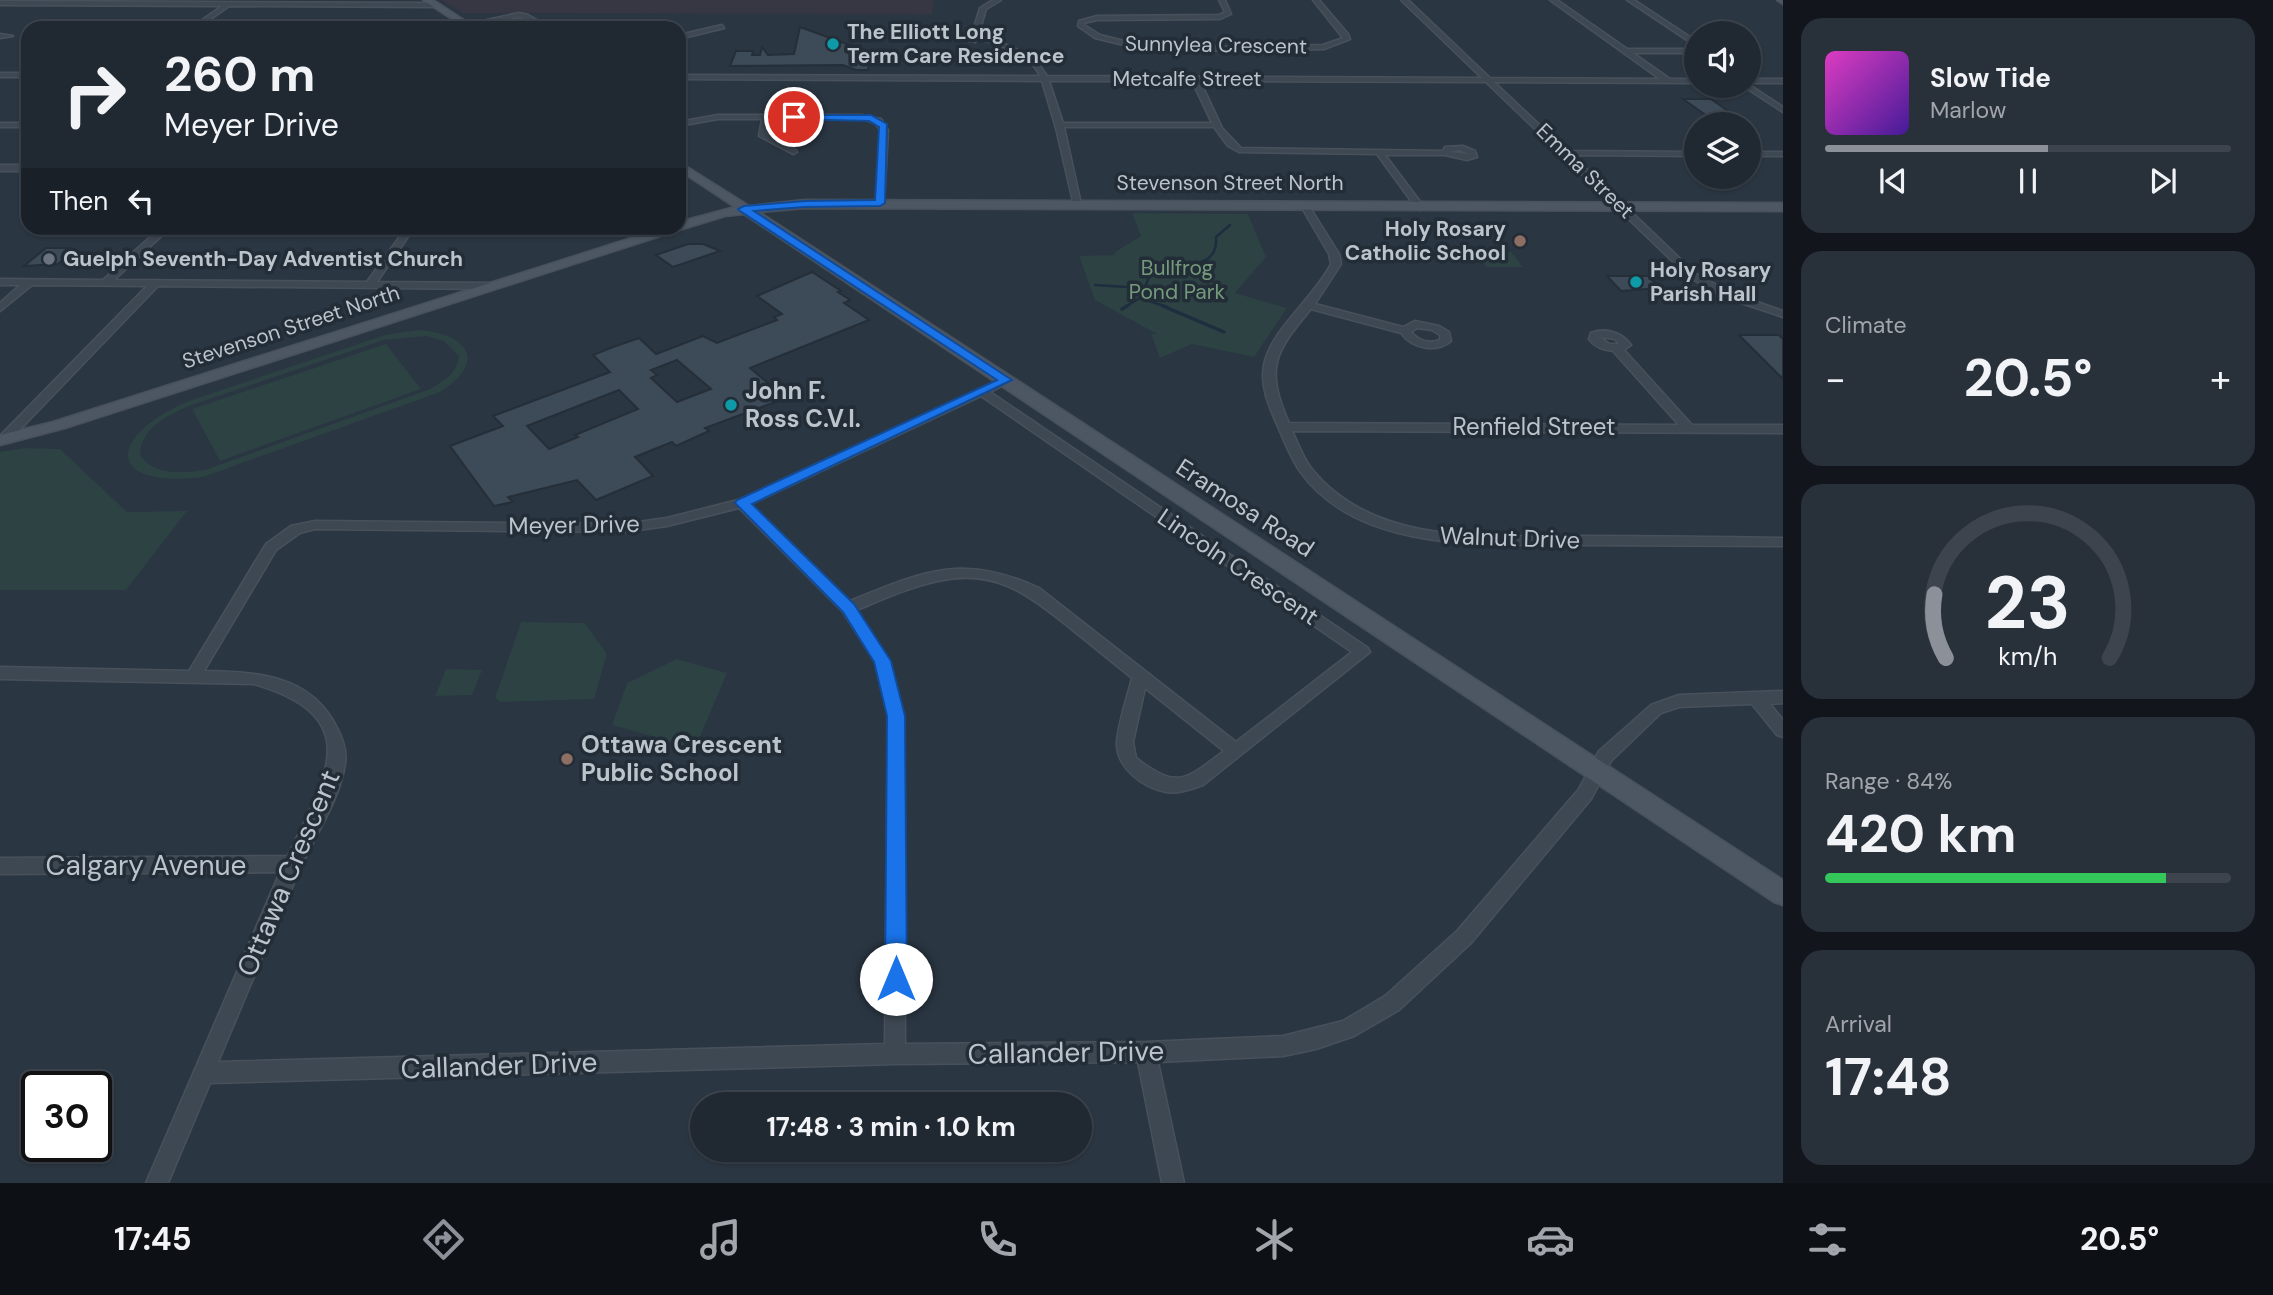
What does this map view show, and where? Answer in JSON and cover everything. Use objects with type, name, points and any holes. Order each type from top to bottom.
[{"type":"main road","points":[[431,2],[461,21]]},
{"type":"main road","name":"Eramosa Road","points":[[686,169],[1783,894]]},
{"type":"main road","name":"Stevenson Street North","points":[[686,224],[719,213],[805,204],[1783,207]]},
{"type":"main road","name":"Stevenson Street North","points":[[2,440],[59,425],[652,235]]},
{"type":"street","points":[[998,0],[983,8],[972,42],[1007,47],[1034,61],[1045,79],[1059,125],[1077,204]]},
{"type":"street","name":"Sunnylea Crescent","points":[[1222,0],[1229,13],[1220,17],[1097,18],[1081,22],[1081,26],[1086,32],[1108,41],[1143,46],[1324,47],[1343,42],[1347,39],[1346,35],[1316,0]]},
{"type":"street","name":"Emma Street","points":[[1404,0],[1702,282],[1744,302],[1783,314]]},
{"type":"street","points":[[1553,0],[1667,80]]},
{"type":"street","points":[[1630,0],[1684,36]]},
{"type":"street","points":[[204,21],[231,2]]},
{"type":"street","points":[[0,3],[431,2]]},
{"type":"street","points":[[492,21],[519,15],[533,21]]},
{"type":"street","points":[[686,35],[722,26]]},
{"type":"street","points":[[0,36],[10,36]]},
{"type":"street","points":[[1625,51],[1684,51]]},
{"type":"street","points":[[0,75],[21,75]]},
{"type":"street","name":"Metcalfe Street","points":[[686,77],[1684,80]]},
{"type":"street","points":[[1195,79],[1218,125],[1232,146],[1238,150],[1445,153]]},
{"type":"street","points":[[1761,82],[1783,81]]},
{"type":"street","points":[[1761,93],[1783,110]]},
{"type":"street","points":[[686,123],[718,117],[862,117],[878,121],[884,130],[880,203]]},
{"type":"street","points":[[766,117],[762,134],[793,152]]},
{"type":"street","points":[[0,125],[21,125]]},
{"type":"street","points":[[1059,125],[1218,125]]},
{"type":"street","points":[[1380,153],[1420,207]]},
{"type":"street","points":[[1567,153],[1684,154]]},
{"type":"street","points":[[1761,154],[1783,154]]},
{"type":"street","points":[[0,168],[21,168]]},
{"type":"street","name":"Walnut Drive","points":[[1305,206],[1334,254],[1336,264],[1274,351],[1267,374],[1273,400],[1303,467],[1318,484],[1358,511],[1418,533],[1479,540],[1783,542]]},
{"type":"street","points":[[106,282],[156,235]]},
{"type":"street","points":[[371,284],[405,235]]},
{"type":"street","points":[[0,282],[491,286]]},
{"type":"street","points":[[0,308],[30,282]]},
{"type":"street","points":[[2,440],[156,283]]},
{"type":"street","points":[[1309,305],[1405,331]]},
{"type":"street","points":[[1617,348],[1688,428]]},
{"type":"street","name":"Meyer Drive","points":[[193,677],[271,547],[296,529],[315,525],[624,527],[667,522],[742,503],[1006,380]]},
{"type":"street","name":"Lincoln Crescent","points":[[981,391],[1363,652],[1198,780],[1183,785],[1167,785],[1139,771],[1126,755],[1125,743],[1140,677]]},
{"type":"street","name":"Renfield Street","points":[[1285,427],[1783,429]]},
{"type":"street","points":[[742,503],[848,608],[882,661],[896,716],[895,1054]]},
{"type":"street","points":[[848,608],[930,576],[950,572],[985,573],[1020,583],[1236,751]]},
{"type":"street","name":"Ottawa Crescent","points":[[0,673],[254,678],[287,687],[311,702],[327,721],[337,752],[329,788],[292,864],[157,1183]]},
{"type":"street","name":"Callander Drive","points":[[204,1073],[895,1054],[1146,1052],[1283,1046],[1326,1035],[1370,1017],[1392,1003],[1464,937],[1585,794],[1605,756],[1646,717],[1666,704],[1694,699],[1783,697]]},
{"type":"street","points":[[1756,698],[1783,731]]},
{"type":"street","name":"Calgary Avenue","points":[[0,866],[292,864]]},
{"type":"street","points":[[1146,1052],[1172,1183]]},
{"type":"shaded area","points":[[441,0],[934,0],[932,14],[463,13]]},
{"type":"green space","name":"Bullfrog Pond Park","points":[[1132,213],[1248,214],[1266,257],[1235,293],[1287,308],[1254,357],[1192,344],[1160,358],[1151,334],[1157,334],[1095,300],[1079,256],[1115,255],[1115,252],[1141,236]]},
{"type":"green space","points":[[1475,252],[1511,252],[1523,267],[1486,267]]},
{"type":"green space","points":[[418,330],[449,337],[466,350],[464,370],[440,392],[203,477],[172,479],[149,476],[134,468],[128,458],[130,445],[141,431],[159,416],[186,402],[385,335]],"holes":[[[426,336],[444,341],[459,356],[458,362],[449,376],[430,389],[205,470],[160,470],[140,454],[150,430],[165,418],[189,406],[384,340]]]},
{"type":"green space","points":[[386,344],[421,389],[220,461],[192,409]]},
{"type":"green space","points":[[25,448],[60,449],[127,512],[187,511],[126,590],[0,590],[0,452]]},
{"type":"green space","points":[[521,622],[585,623],[607,654],[594,699],[501,702],[495,698]]},
{"type":"green space","points":[[677,659],[727,673],[697,744],[690,747],[612,725],[627,683]]},
{"type":"green space","points":[[446,669],[482,670],[472,695],[435,696]]},
{"type":"building","name":"The Elliott Long Term Care Residence","points":[[800,27],[855,47],[854,57],[869,57],[868,70],[856,70],[843,65],[730,66],[736,51],[753,51],[752,55],[760,55],[762,47],[768,55],[794,54]]},
{"type":"building","points":[[1683,99],[1711,99],[1729,112],[1701,112]]},
{"type":"building","points":[[688,244],[703,244],[720,251],[673,267],[656,255]]},
{"type":"building","name":"Guelph Seventh-Day Adventist Church","points":[[46,248],[69,248],[66,257],[58,264],[24,266]]},
{"type":"building","name":"John F. Ross C.V.I.","points":[[812,272],[841,291],[838,292],[850,300],[844,303],[869,320],[750,368],[786,398],[705,428],[709,431],[676,446],[672,442],[635,457],[653,476],[596,500],[577,480],[508,497],[513,502],[494,506],[450,446],[503,426],[493,416],[610,372],[593,355],[613,347],[639,338],[656,354],[703,336],[717,343],[777,320],[774,317],[782,314],[757,296]],"holes":[[[677,360],[711,389],[677,402],[651,378],[657,375],[651,370]],[[619,390],[638,409],[575,435],[578,437],[549,449],[527,426]]]},
{"type":"building","name":"Holy Rosary Parish Hall","points":[[1607,276],[1649,276],[1659,288],[1621,291]]},
{"type":"building","points":[[1739,335],[1779,335],[1783,339],[1783,379]]},
{"type":"waterway","points":[[1140,298],[1151,273],[1193,264],[1210,257],[1215,249],[1216,237],[1230,225]]},
{"type":"waterway","points":[[1095,285],[1143,288]]},
{"type":"waterway","points":[[1125,307],[1140,298]]},
{"type":"waterway","points":[[1140,298],[1167,307]]},
{"type":"waterway","points":[[1122,309],[1127,306]]},
{"type":"waterway","points":[[1163,306],[1224,332]]},
{"type":"place","name":"The Elliott Long Term Care Residence","points":[[833,44]]},
{"type":"place","name":"Holy Rosary Catholic School","points":[[1520,241]]},
{"type":"place","name":"Guelph Seventh-Day Adventist Church","points":[[49,259]]},
{"type":"place","name":"Holy Rosary Parish Hall","points":[[1636,282]]},
{"type":"place","name":"John F. Ross C.V.I.","points":[[731,405]]},
{"type":"place","name":"Ottawa Crescent Public School","points":[[567,759]]},
{"type":"route","points":[[794,117],[862,117],[878,121],[883,126],[880,203],[805,204],[744,209],[1006,380],[742,503],[848,608],[882,661],[896,716],[896,979]]}]
